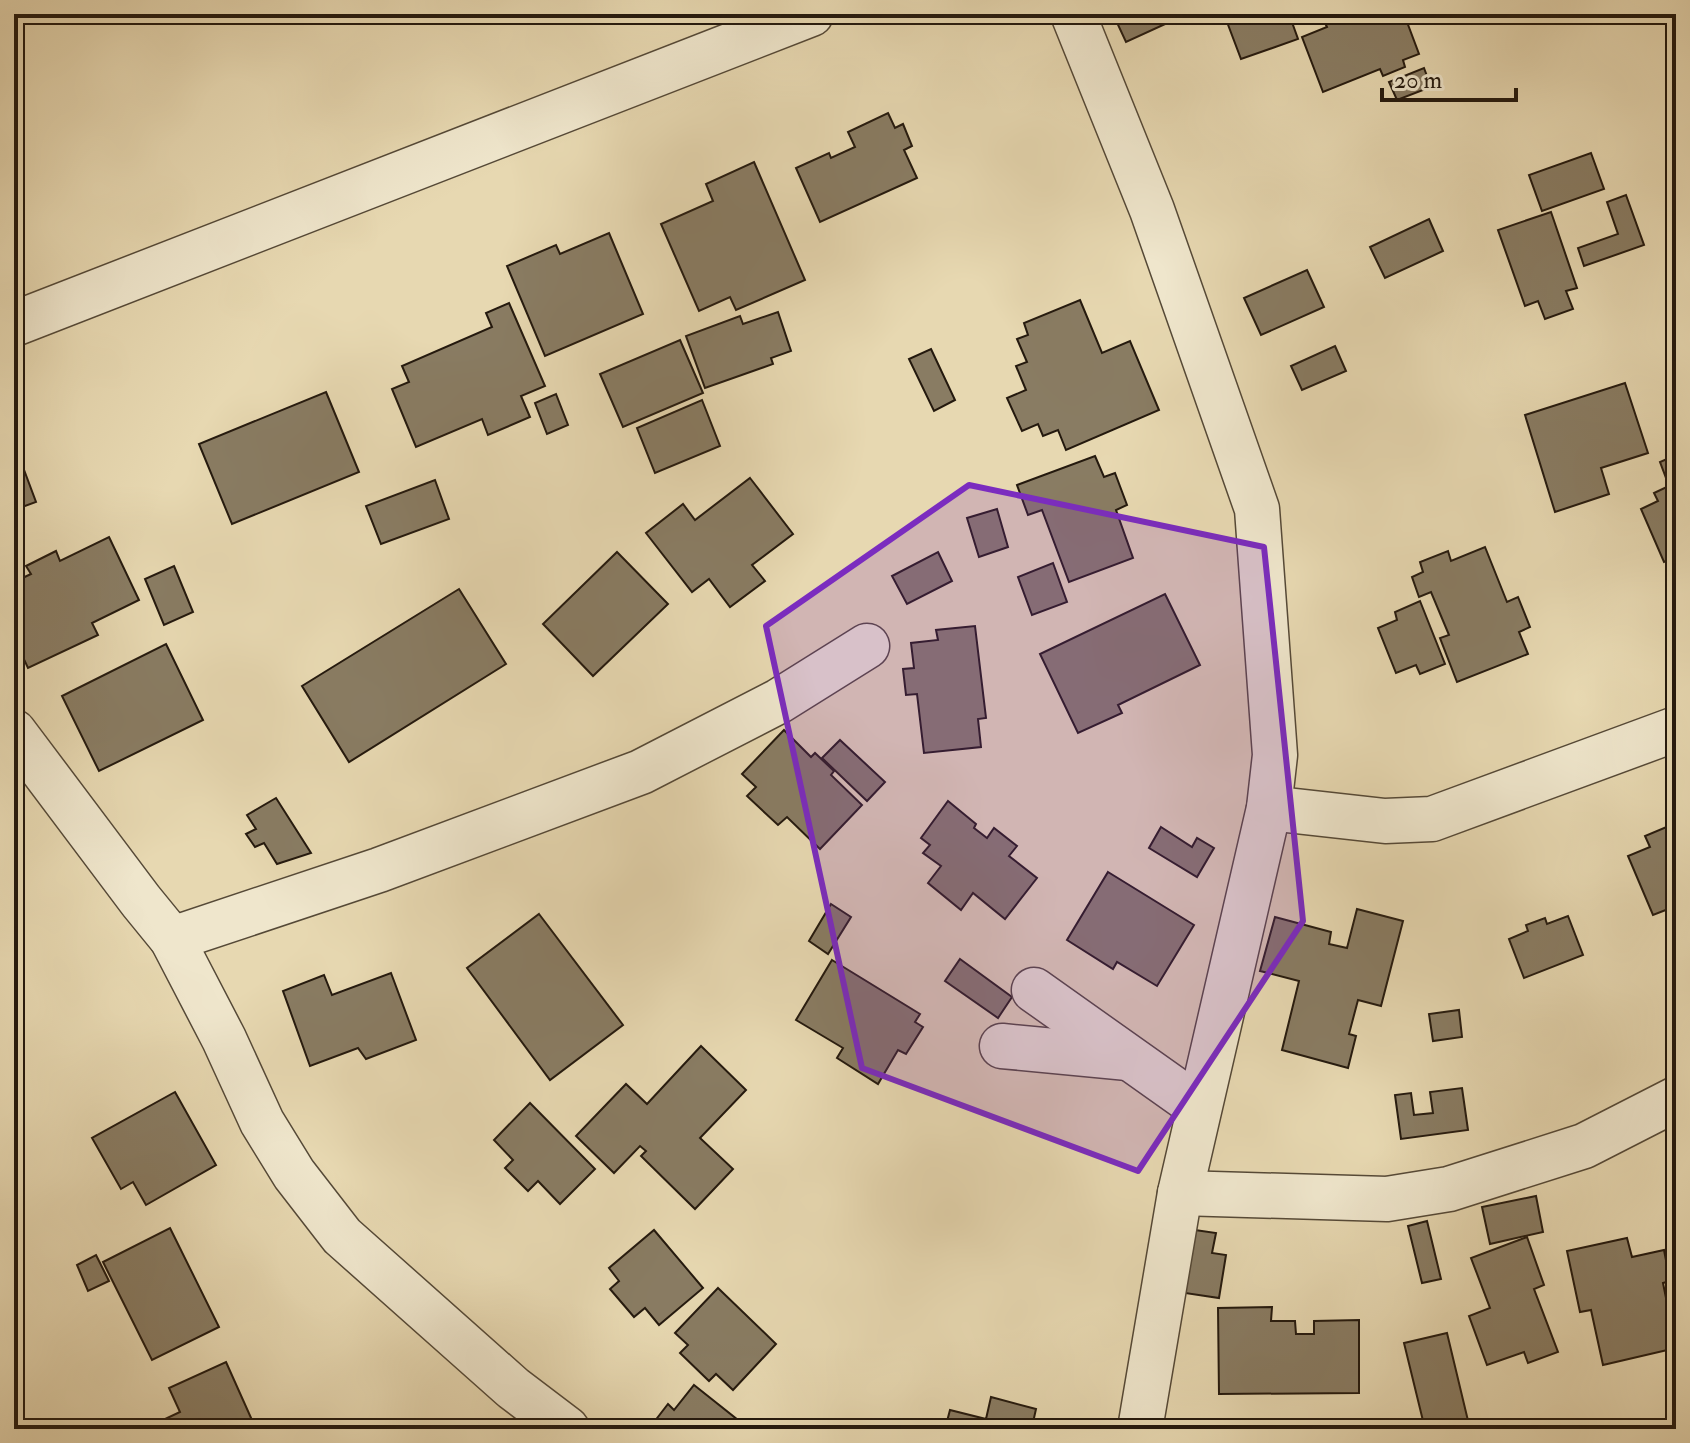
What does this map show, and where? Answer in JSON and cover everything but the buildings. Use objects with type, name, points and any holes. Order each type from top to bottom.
[{"type":"street","points":[[14,324],[811,14]]},
{"type":"street","points":[[1073,14],[1152,210],[1257,509],[1275,755],[1269,808],[1180,1193],[1140,1429]]},
{"type":"street","points":[[172,939],[379,870],[641,772],[779,701],[867,646]]},
{"type":"street","points":[[1269,808],[1385,821],[1432,819],[1676,729]]},
{"type":"street","points":[[14,732],[172,939],[224,1039],[262,1122],[294,1174],[342,1236],[513,1388],[567,1429]]},
{"type":"street","points":[[1034,990],[1199,1107]]},
{"type":"street","points":[[1002,1046],[1131,1058]]},
{"type":"street","points":[[1180,1193],[1387,1199],[1449,1189],[1584,1146],[1676,1099]]},
{"type":"highlighted area","points":[[969,485],[1264,547],[1303,921],[1138,1171],[862,1068],[766,626]]}]
